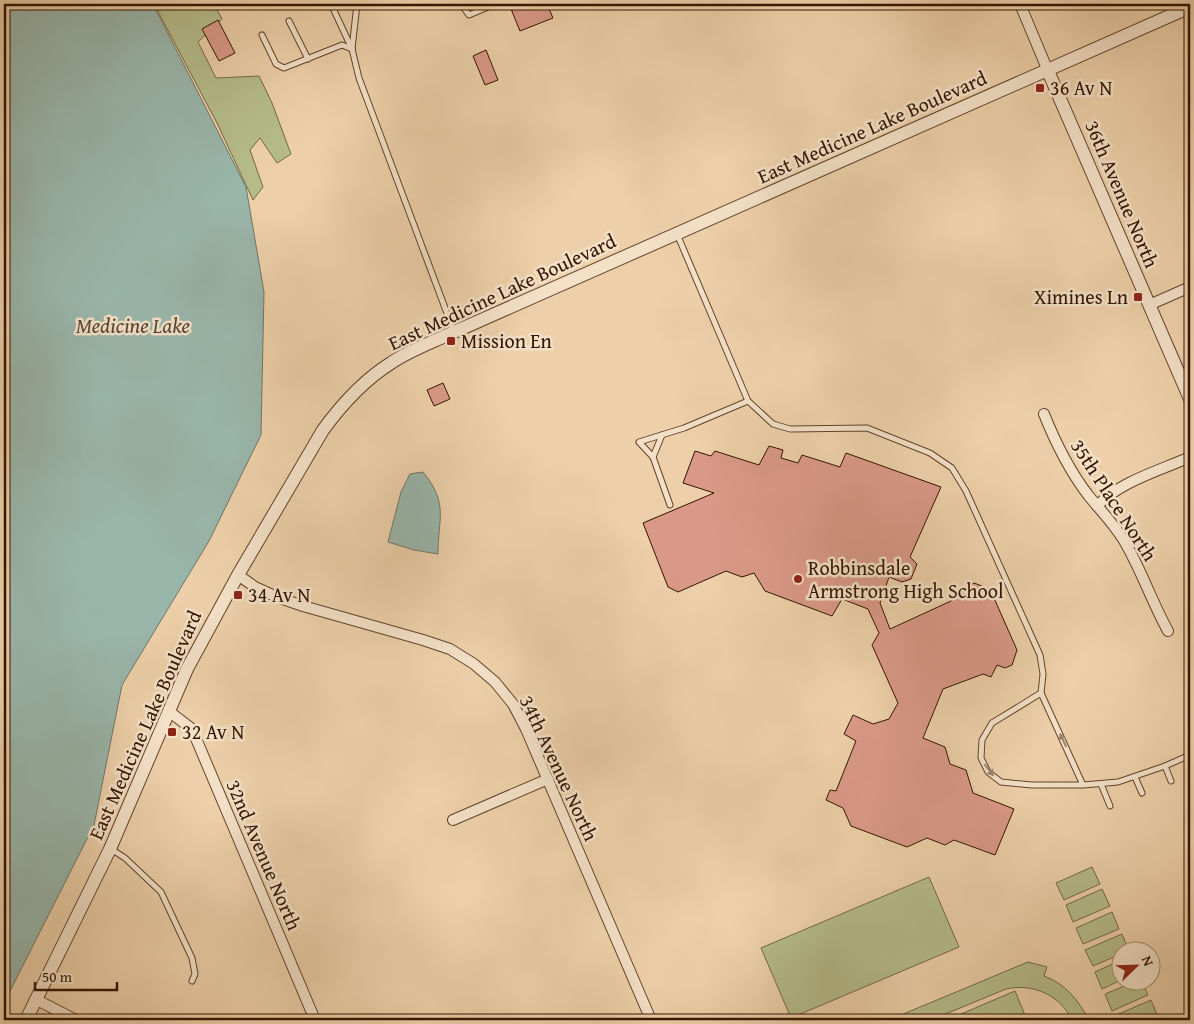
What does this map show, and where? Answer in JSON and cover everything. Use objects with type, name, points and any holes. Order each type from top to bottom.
[{"type":"street","name":"36th Avenue North","points":[[1020,4],[1190,399]]},
{"type":"street","name":"East Medicine Lake Boulevard","points":[[26,1020],[110,849],[170,712],[187,668],[238,575],[323,430],[336,412],[370,379],[392,362],[454,332],[1190,7]]},
{"type":"street","points":[[1149,306],[1190,287]]},
{"type":"street","name":"35th Place North","points":[[1044,414],[1062,456],[1075,477],[1125,542],[1141,571],[1157,611],[1168,631]]},
{"type":"street","points":[[1097,506],[1106,496],[1126,485],[1190,457]]},
{"type":"street","name":"34th Avenue North","points":[[238,575],[255,587],[277,598],[423,640],[450,650],[474,664],[496,682],[512,704],[526,729],[651,1020]]},
{"type":"street","name":"32nd Avenue North","points":[[170,712],[192,729],[315,1020]]},
{"type":"street","points":[[453,820],[548,779]]},
{"type":"street","points":[[37,1000],[76,1020]]},
{"type":"lane","points":[[331,4],[352,48],[362,86],[454,332]]},
{"type":"lane","points":[[352,48],[357,4]]},
{"type":"lane","points":[[461,4],[469,15],[495,4]]},
{"type":"lane","points":[[289,21],[308,59]]},
{"type":"lane","points":[[262,35],[276,64],[284,68],[342,45],[352,48]]},
{"type":"lane","points":[[677,234],[748,401],[773,424],[790,429],[867,428],[930,453],[952,468],[966,491],[1040,655],[1043,674],[1041,693],[1083,785]]},
{"type":"lane","points":[[670,506],[653,457],[639,442],[684,428],[748,401]]},
{"type":"lane","points":[[653,457],[662,435]]},
{"type":"lane","points":[[1041,693],[992,723],[982,740],[981,758],[988,772],[1001,782],[1083,785],[1118,782],[1165,766],[1190,755]]},
{"type":"lane","points":[[1165,766],[1171,781]]},
{"type":"lane","points":[[1135,777],[1142,793]]},
{"type":"lane","points":[[1101,784],[1110,806]]},
{"type":"lane","points":[[110,849],[125,858],[161,892],[192,958],[195,974],[192,981]]},
{"type":"green space","points":[[154,4],[214,4],[222,19],[198,42],[216,78],[259,76],[272,103],[291,154],[277,163],[260,138],[250,150],[263,187],[253,200],[217,123]]},
{"type":"green space","points":[[1092,867],[1100,884],[1064,900],[1056,883]]},
{"type":"green space","points":[[929,877],[959,947],[791,1018],[761,948]]},
{"type":"green space","points":[[1102,889],[1110,906],[1073,922],[1066,905]]},
{"type":"green space","points":[[1112,912],[1119,929],[1083,944],[1076,928]]},
{"type":"green space","points":[[1122,934],[1125,942],[1112,942],[1112,958],[1093,966],[1085,950]]},
{"type":"green space","points":[[1028,962],[1047,967],[1044,976],[1065,988],[1089,1020],[1072,1020],[1060,1004],[1045,993],[1026,988],[1016,988],[1006,989],[931,1020],[889,1020]]},
{"type":"green space","points":[[1112,964],[1112,984],[1102,989],[1095,972]]},
{"type":"green space","points":[[1015,991],[1027,1020],[947,1020]]},
{"type":"green space","points":[[1112,991],[1147,992],[1148,995],[1112,1011],[1105,994]]},
{"type":"green space","points":[[1151,1000],[1158,1017],[1151,1020],[1116,1020],[1114,1016]]},
{"type":"water","name":"Medicine Lake","points":[[4,4],[153,4],[246,187],[264,292],[261,435],[209,541],[122,685],[94,825],[4,1003]]},
{"type":"water","points":[[423,472],[431,483],[439,503],[438,554],[414,550],[388,542],[401,492],[410,474]]},
{"type":"building","points":[[509,4],[547,4],[553,18],[520,31]]},
{"type":"building","points":[[218,20],[235,53],[219,61],[202,29]]},
{"type":"building","points":[[486,50],[498,80],[485,85],[473,56]]},
{"type":"building","points":[[443,383],[450,399],[434,406],[427,390]]},
{"type":"building","points":[[769,446],[783,450],[781,458],[798,463],[802,455],[840,467],[846,453],[941,487],[910,557],[917,564],[911,579],[902,582],[889,577],[880,603],[890,629],[951,601],[954,592],[974,583],[990,589],[1017,650],[1012,665],[1005,668],[997,665],[991,677],[983,674],[943,689],[923,738],[945,747],[950,764],[966,770],[973,793],[1014,809],[995,855],[954,840],[945,845],[927,838],[907,847],[851,826],[843,808],[826,800],[830,790],[836,791],[856,741],[844,734],[853,715],[873,724],[889,719],[898,703],[872,645],[879,633],[868,609],[842,599],[832,616],[765,591],[754,573],[742,577],[726,571],[678,592],[668,587],[643,523],[714,493],[683,483],[695,451],[711,456],[715,451],[759,465]]},
{"type":"place","name":"36 Av N","points":[[1040,88]]},
{"type":"place","name":"Ximines Ln","points":[[1138,297]]},
{"type":"place","name":"Mission En","points":[[451,341]]},
{"type":"place","name":"Robbinsdale Armstrong High School","points":[[798,579]]},
{"type":"place","name":"34 Av N","points":[[238,595]]},
{"type":"place","name":"32 Av N","points":[[172,732]]}]
